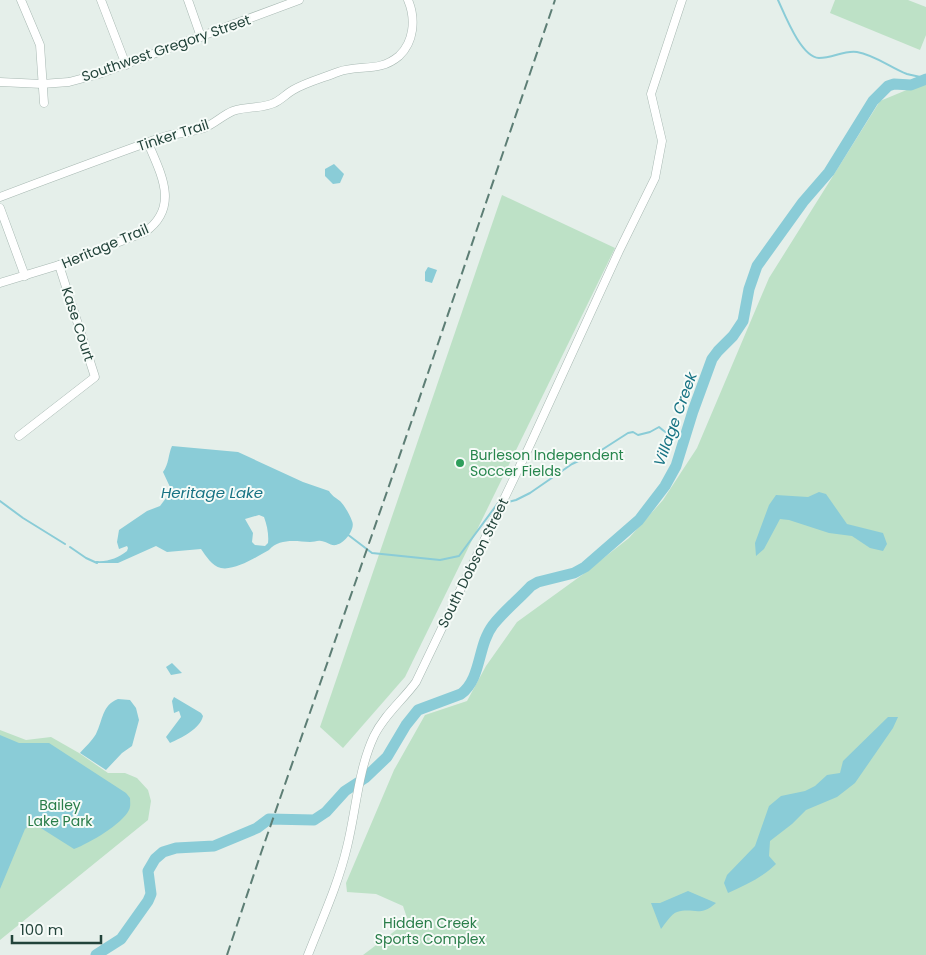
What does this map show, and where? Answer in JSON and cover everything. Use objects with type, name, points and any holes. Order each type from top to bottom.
[{"type":"street","points":[[21,0],[40,45],[44,103]]},
{"type":"street","points":[[102,0],[126,65]]},
{"type":"street","points":[[188,0],[201,37]]},
{"type":"street","points":[[272,0],[276,9]]},
{"type":"street","name":"Southwest Gregory Street","points":[[0,82],[42,84],[68,82],[126,65],[300,0]]},
{"type":"street","name":"Tinker Trail","points":[[0,197],[161,138],[206,127],[232,111],[275,103],[290,91],[344,70],[374,68],[394,60],[406,48],[412,32],[412,14],[408,0]]},
{"type":"street","name":"South Dobson Street","points":[[308,955],[336,886],[347,848],[364,767],[374,735],[384,719],[407,695],[416,682],[655,178],[662,140],[651,94],[682,0]]},
{"type":"street","name":"Heritage Trail","points":[[0,283],[59,265],[145,232],[154,225],[160,215],[166,193],[148,143]]},
{"type":"street","points":[[0,208],[25,276]]},
{"type":"street","name":"Kase Court","points":[[19,436],[95,377],[59,265]]},
{"type":"green space","points":[[835,0],[908,0],[926,7],[926,35],[920,50],[830,13]]},
{"type":"green space","name":"Hidden Creek Sports Complex","points":[[926,82],[926,955],[363,955],[408,921],[403,906],[376,894],[347,892],[346,883],[394,770],[425,715],[467,701],[486,666],[517,622],[629,538],[663,500],[697,448],[769,278],[880,101]]},
{"type":"green space","name":"Burleson Independent Soccer Fields","points":[[502,195],[615,248],[405,677],[343,748],[320,727]]},
{"type":"green space","name":"Bailey Lake Park","points":[[0,730],[26,740],[51,737],[108,773],[125,773],[137,778],[148,790],[151,801],[148,820],[0,940]]},
{"type":"water","points":[[334,164],[344,174],[340,183],[333,184],[325,176],[325,169]]},
{"type":"water","points":[[428,267],[437,270],[432,283],[425,281],[425,272]]},
{"type":"water","name":"Heritage Lake","points":[[172,446],[238,452],[303,482],[329,491],[342,503],[348,513],[353,524],[351,532],[342,542],[336,545],[320,541],[283,542],[246,562],[227,568],[215,565],[201,549],[167,552],[156,546],[118,563],[94,563],[96,561],[113,559],[127,551],[127,546],[119,549],[117,542],[119,530],[147,511],[160,506],[166,498],[170,487],[163,472]],"holes":[[[259,515],[264,517],[268,530],[268,543],[265,546],[255,545],[252,542],[253,533],[245,519]]]},
{"type":"water","points":[[819,492],[826,494],[847,524],[883,533],[887,544],[883,551],[870,548],[852,536],[829,533],[789,520],[780,519],[764,549],[756,556],[755,543],[769,505],[776,495],[808,497]]},
{"type":"water","points":[[172,663],[182,673],[171,675],[166,667]]},
{"type":"water","points":[[174,697],[203,716],[194,729],[170,743],[166,737],[181,717],[179,711],[174,713],[172,701]]},
{"type":"water","points":[[118,699],[130,700],[136,708],[139,720],[132,746],[122,753],[106,770],[80,753],[96,734],[106,709]]},
{"type":"water","points":[[888,717],[898,717],[893,728],[855,783],[837,797],[806,810],[770,841],[769,856],[776,864],[760,877],[728,893],[724,883],[727,875],[755,846],[769,806],[781,796],[805,791],[815,786],[827,775],[840,773],[843,761]]},
{"type":"water","points":[[0,735],[19,743],[49,743],[126,793],[130,798],[130,804],[129,810],[113,827],[97,838],[74,849],[36,825],[30,824],[25,829],[0,889]]},
{"type":"water","points":[[688,891],[716,903],[701,911],[677,912],[670,917],[661,929],[651,903],[660,903]]},
{"type":"waterway","points":[[778,0],[794,34],[812,56],[824,58],[848,52],[857,52],[870,56],[907,74],[926,79]]},
{"type":"waterway","name":"Village Creek","points":[[96,955],[121,939],[148,901],[151,894],[148,871],[155,859],[163,852],[176,848],[214,846],[257,828],[269,819],[314,820],[326,812],[345,791],[365,778],[387,757],[406,725],[418,710],[461,694],[468,687],[476,671],[488,633],[502,615],[531,586],[538,582],[574,573],[585,567],[639,520],[665,486],[676,466],[712,359],[733,336],[743,321],[749,289],[757,266],[803,202],[829,172],[873,101],[888,86],[894,84],[911,85],[926,79]]},
{"type":"waterway","points":[[508,502],[530,493],[572,464],[600,451],[628,433],[633,432],[638,435],[659,427],[670,435],[687,430]]},
{"type":"waterway","points":[[0,501],[65,544]]},
{"type":"waterway","points":[[347,534],[372,553],[440,560],[459,556],[498,503]]},
{"type":"waterway","points":[[70,547],[97,563]]},
{"type":"railway","points":[[227,955],[555,0]]},
{"type":"place","name":"Burleson Independent Soccer Fields","points":[[460,463]]}]
